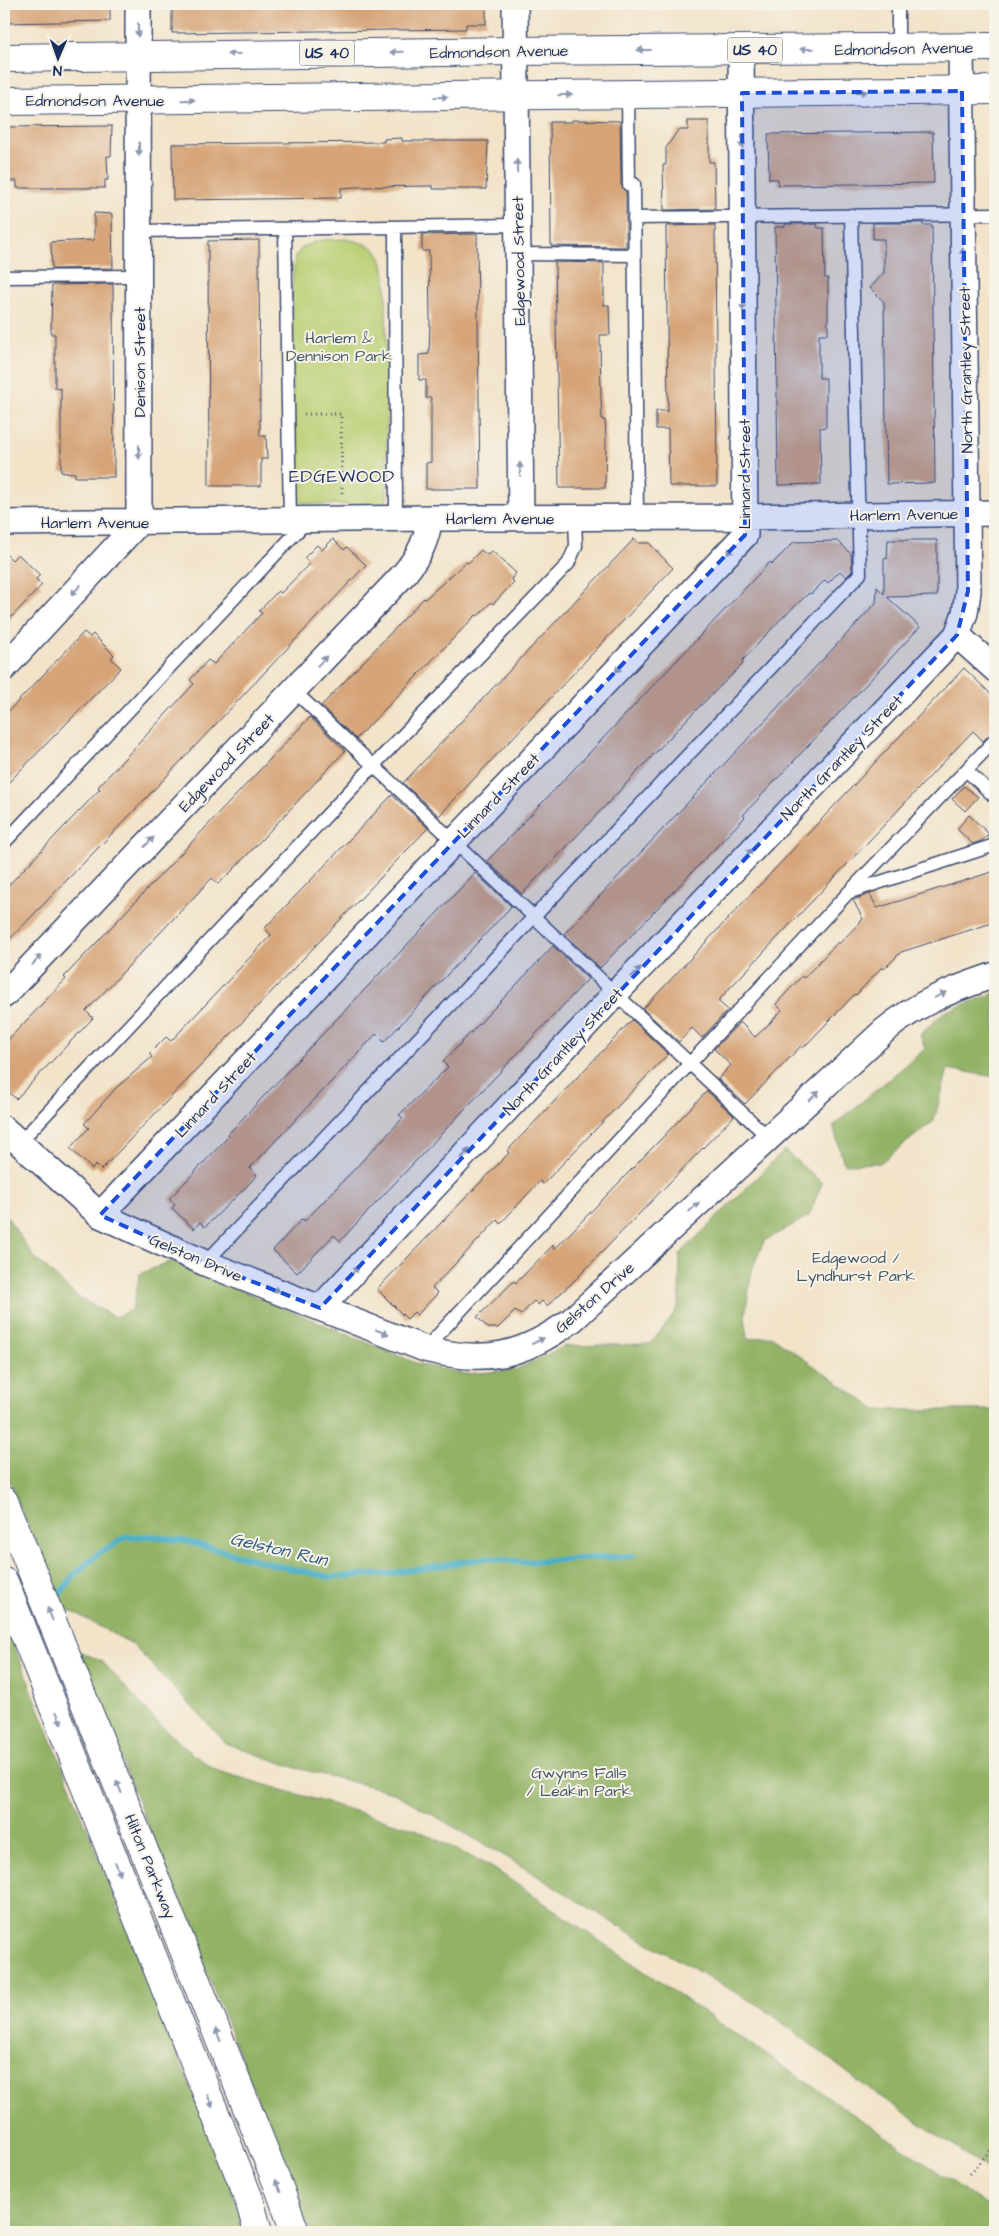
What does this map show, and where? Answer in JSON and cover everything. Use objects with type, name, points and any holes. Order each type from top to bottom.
[{"type":"main road","name":"Edmondson Avenue","points":[[4,58],[138,55],[995,47]]},
{"type":"main road","name":"Edmondson Avenue","points":[[4,101],[995,90]]},
{"type":"main road","name":"Hilton Parkway","points":[[6,1506],[280,2190],[295,2232]]},
{"type":"main road","name":"Hilton Parkway","points":[[4,1582],[249,2198],[258,2232]]},
{"type":"street","name":"Denison Street","points":[[138,4],[139,522]]},
{"type":"street","name":"Edgewood Street","points":[[515,4],[521,517]]},
{"type":"street","name":"North Grantley Street","points":[[320,1308],[956,635],[965,613],[968,591],[961,48]]},
{"type":"street","name":"Linnard Street","points":[[100,1215],[745,535],[741,50]]},
{"type":"street","name":"Harlem Avenue","points":[[4,523],[995,513]]},
{"type":"street","name":"Edgewood Street","points":[[4,995],[405,573],[419,554],[427,538],[430,518]]},
{"type":"street","points":[[4,668],[139,522]]},
{"type":"street","points":[[956,635],[995,669]]},
{"type":"street","name":"Gelston Drive","points":[[11,1136],[100,1215],[205,1263],[425,1349],[455,1356],[481,1357],[529,1346],[550,1336],[572,1320],[884,1031],[904,1015],[953,989],[995,975]]},
{"type":"lane","points":[[898,4],[898,48]]},
{"type":"lane","points":[[628,94],[629,185],[634,184],[637,517]]},
{"type":"lane","points":[[634,218],[995,214]]},
{"type":"lane","points":[[205,1263],[860,574],[851,215]]},
{"type":"lane","points":[[139,231],[518,225]]},
{"type":"lane","points":[[395,227],[396,519]]},
{"type":"lane","points":[[4,843],[298,520],[285,229]]},
{"type":"lane","points":[[518,254],[634,255]]},
{"type":"lane","points":[[4,277],[139,276]]},
{"type":"lane","points":[[11,1136],[568,564],[576,546],[574,518]]},
{"type":"lane","name":"Linnard Street","points":[[294,690],[769,1138]]},
{"type":"lane","points":[[425,1349],[848,893],[995,740]]},
{"type":"lane","points":[[967,771],[995,797]]},
{"type":"lane","points":[[848,893],[995,845]]},
{"type":"path","points":[[303,414],[341,414],[342,504]]},
{"type":"path","points":[[995,1898],[991,1909],[995,1963]]},
{"type":"path","points":[[970,2174],[995,2145]]},
{"type":"highlighted area","points":[[962,91],[968,591],[957,635],[320,1308],[205,1263],[100,1215],[745,535],[742,93]]},
{"type":"green space","name":"Harlem & Dennison Park","points":[[345,239],[366,245],[378,252],[385,275],[387,500],[382,505],[298,502],[293,421],[292,288],[295,256],[304,246],[322,240]]},
{"type":"green space","points":[[995,993],[995,1077],[948,1069],[934,1121],[880,1163],[844,1164],[833,1126],[925,1049],[920,1035],[944,1012]]},
{"type":"green space","name":"Gwynns Falls / Leakin Park","points":[[784,1150],[822,1183],[809,1216],[764,1241],[752,1270],[745,1316],[748,1339],[771,1336],[877,1410],[995,1410],[995,2174],[866,2087],[763,2008],[627,1931],[503,1855],[393,1792],[296,1768],[227,1744],[132,1644],[60,1607],[4,1467],[4,1212],[33,1256],[76,1296],[114,1317],[132,1310],[140,1274],[171,1261],[418,1364],[466,1374],[515,1370],[565,1346],[650,1344],[670,1320],[679,1304],[680,1254]]},
{"type":"green space","points":[[4,1621],[236,2201],[243,2232],[4,2232]]},
{"type":"green space","points":[[77,1650],[103,1662],[156,1721],[191,1753],[218,1771],[416,1829],[493,1868],[995,2211],[995,2232],[309,2232],[303,2212]]},
{"type":"building","points":[[4,4],[110,4],[110,21],[4,23]]},
{"type":"building","points":[[172,4],[486,4],[486,24],[466,24],[466,29],[172,33]]},
{"type":"building","points":[[572,120],[620,121],[621,185],[626,192],[626,247],[551,246],[550,122],[572,122]]},
{"type":"building","points":[[688,121],[709,121],[709,162],[714,162],[715,209],[664,210],[663,165],[666,165],[666,148],[678,130],[688,130]]},
{"type":"building","points":[[112,126],[111,156],[107,156],[108,180],[105,180],[105,188],[17,188],[17,181],[4,181],[4,127]]},
{"type":"building","points":[[933,132],[934,183],[778,185],[778,179],[769,179],[768,134]]},
{"type":"building","points":[[402,138],[402,141],[488,141],[486,189],[433,189],[433,186],[356,187],[341,188],[341,198],[173,200],[172,144],[384,142],[384,139]]},
{"type":"building","points":[[94,213],[112,214],[113,268],[52,269],[51,242],[94,240]]},
{"type":"building","points":[[873,223],[923,223],[923,225],[932,225],[935,483],[887,484],[884,302],[870,288],[884,273],[884,239],[873,239]]},
{"type":"building","points":[[785,224],[817,224],[818,228],[824,228],[825,278],[828,278],[828,334],[819,334],[819,378],[826,378],[826,427],[820,428],[821,484],[778,485],[775,227],[785,227]]},
{"type":"building","points":[[715,225],[717,486],[669,486],[668,429],[656,429],[656,411],[668,411],[666,226]]},
{"type":"building","points":[[477,234],[480,489],[426,489],[426,463],[431,462],[431,398],[426,398],[426,380],[419,380],[419,355],[429,354],[429,251],[422,251],[422,235]]},
{"type":"building","points":[[259,240],[260,436],[266,436],[267,459],[261,459],[261,486],[209,486],[208,241]]},
{"type":"building","points":[[555,262],[604,263],[604,305],[609,305],[610,335],[600,335],[602,420],[605,420],[606,439],[605,488],[559,488]]},
{"type":"building","points":[[113,284],[114,477],[75,477],[75,473],[61,472],[61,389],[55,388],[55,334],[51,334],[52,285]]},
{"type":"building","points":[[333,539],[344,550],[347,547],[366,565],[132,813],[4,945],[4,890],[100,789],[98,787],[194,684],[190,680],[208,660],[214,664],[262,613],[259,611],[278,591],[281,593],[310,563],[304,558],[317,545],[322,550]]},
{"type":"building","points":[[634,539],[639,543],[649,543],[673,568],[439,816],[403,783]]},
{"type":"building","points":[[888,540],[937,540],[937,596],[887,597],[920,627],[743,815],[745,817],[600,968],[564,934],[876,603],[877,587],[884,594],[884,558],[887,559]]},
{"type":"building","points":[[838,541],[851,554],[852,571],[846,577],[840,571],[828,583],[825,580],[781,619],[743,660],[743,664],[691,715],[522,894],[487,861],[770,562],[772,564],[794,542]]},
{"type":"building","points":[[481,550],[487,555],[492,551],[516,573],[511,579],[514,582],[493,604],[491,602],[478,616],[476,615],[356,739],[321,706],[424,598],[466,562],[468,563]]},
{"type":"building","points":[[4,552],[12,560],[18,554],[40,575],[36,579],[42,585],[4,625]]},
{"type":"building","points":[[84,632],[90,637],[93,634],[114,655],[111,658],[121,668],[4,787],[4,716]]},
{"type":"building","points":[[964,668],[995,698],[995,732],[983,741],[973,731],[718,1001],[728,1010],[702,1038],[692,1028],[679,1042],[643,1009]]},
{"type":"building","points":[[310,717],[345,751],[232,871],[218,884],[212,878],[86,1011],[93,1018],[16,1099],[4,1088],[4,1056],[9,1049],[4,1044],[66,979],[64,977]]},
{"type":"building","points":[[964,786],[978,797],[965,811],[952,799]]},
{"type":"building","points":[[392,795],[428,828],[101,1170],[96,1165],[92,1169],[70,1148],[89,1128],[84,1124],[116,1088],[152,1057],[149,1054],[166,1037],[171,1041],[271,935],[265,928]]},
{"type":"building","points":[[969,815],[989,834],[983,840],[973,844],[957,829]]},
{"type":"building","points":[[995,871],[995,922],[901,952],[884,969],[882,967],[745,1104],[718,1079],[731,1065],[714,1049],[740,1022],[755,1037],[769,1024],[782,1010],[776,1004],[802,976],[804,978],[863,919],[853,900],[870,894],[877,908]]},
{"type":"building","points":[[475,873],[511,906],[509,909],[384,1042],[376,1034],[250,1168],[257,1175],[249,1184],[205,1227],[200,1222],[194,1229],[172,1208],[175,1205],[169,1199]]},
{"type":"building","points":[[553,946],[588,979],[340,1241],[334,1235],[297,1273],[273,1250],[302,1219],[305,1221],[403,1118],[399,1115],[448,1067],[443,1062]]},
{"type":"building","points":[[632,1020],[668,1054],[543,1184],[540,1181],[500,1224],[497,1220],[432,1288],[438,1293],[417,1315],[414,1312],[407,1319],[377,1289],[509,1153],[507,1151]]},
{"type":"building","points":[[707,1091],[734,1116],[574,1281],[547,1306],[542,1301],[538,1305],[534,1301],[521,1315],[515,1311],[498,1328],[488,1328],[477,1317],[514,1281],[516,1283],[553,1245],[554,1250]]},
{"type":"waterway","name":"Gelston Run","points":[[51,1600],[55,1600],[75,1574],[98,1554],[126,1537],[153,1536],[188,1542],[283,1567],[330,1577],[387,1574],[487,1558],[524,1562],[633,1556]]},
{"type":"district","name":"EDGEWOOD","points":[[342,476]]},
{"type":"park label","name":"Edgewood / Lyndhurst Park","points":[[856,1266]]}]
